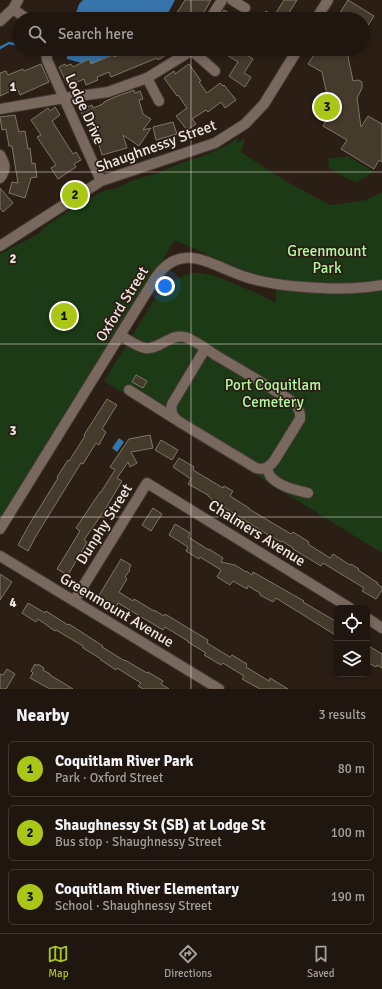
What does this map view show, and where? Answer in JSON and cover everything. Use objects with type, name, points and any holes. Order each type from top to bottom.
[{"type":"street","points":[[0,21],[12,9],[18,0]]},
{"type":"street","points":[[214,12],[222,0]]},
{"type":"street","points":[[232,0],[245,8]]},
{"type":"street","points":[[320,12],[328,0]]},
{"type":"street","points":[[12,9],[16,12]]},
{"type":"street","name":"Lodge Drive","points":[[47,56],[47,60],[100,181]]},
{"type":"street","points":[[0,109],[108,92],[147,78],[183,56]]},
{"type":"street","points":[[199,56],[215,71]]},
{"type":"street","name":"Shaughnessy Street","points":[[0,246],[100,181],[215,143],[245,124],[264,104],[294,56]]},
{"type":"street","points":[[147,78],[159,101]]},
{"type":"street","points":[[0,155],[5,166],[4,173],[0,178]]},
{"type":"street","name":"Oxford Street","points":[[0,529],[158,274],[170,262],[180,258],[196,258],[245,277],[282,285],[319,288],[358,288],[382,285]]},
{"type":"street","points":[[120,335],[136,344],[150,348],[173,338],[181,336],[187,338],[290,400],[297,406],[300,415],[297,424],[270,466],[263,469],[256,468],[129,390]]},
{"type":"street","points":[[178,421],[171,412],[172,404],[205,349]]},
{"type":"street","points":[[267,468],[271,477],[281,484],[308,494]]},
{"type":"street","name":"Dunphy Street","points":[[74,601],[147,483]]},
{"type":"street","name":"Chalmers Avenue","points":[[147,483],[345,605]]},
{"type":"street","name":"Greenmount Avenue","points":[[0,556],[219,689]]},
{"type":"street","points":[[370,620],[382,628]]},
{"type":"green space","points":[[239,137],[236,143],[245,138],[241,152],[284,180],[330,205],[366,200],[382,192],[382,553],[104,381],[162,287],[185,275],[200,273],[216,276],[259,294],[276,303],[276,279],[238,268],[177,241],[174,241],[0,525],[0,254],[38,234],[46,226],[68,211],[103,191],[114,189],[133,180],[155,174],[186,161],[200,157],[228,145]]},
{"type":"green space","points":[[348,156],[374,172],[356,182],[329,168],[328,159]]},
{"type":"water","points":[[83,0],[175,0],[169,12],[76,12],[79,4]]},
{"type":"water","points":[[67,56],[109,56],[89,65],[67,59]]},
{"type":"water","points":[[119,438],[124,442],[117,452],[112,448]]},
{"type":"building","points":[[185,0],[211,0],[204,12],[177,12]]},
{"type":"building","points":[[284,0],[297,0],[289,12],[276,12]]},
{"type":"building","points":[[348,0],[368,12],[340,12]]},
{"type":"building","points":[[370,14],[374,16],[370,22]]},
{"type":"building","points":[[111,56],[164,56],[158,60],[157,58],[111,77],[109,72],[97,77],[98,80],[86,85],[84,79],[69,86],[59,67],[65,64],[66,66],[71,64],[73,67],[89,59],[91,64]]},
{"type":"building","points":[[228,56],[248,56],[253,59],[244,73],[251,77],[245,87],[229,76],[238,62]]},
{"type":"building","points":[[313,56],[349,56],[353,81],[358,80],[362,82],[362,88],[357,98],[361,127],[368,116],[382,124],[382,162],[379,160],[374,169],[341,149],[347,140],[323,126],[331,113],[322,72],[308,64]]},
{"type":"building","points":[[41,64],[49,82],[20,95],[17,88],[0,96],[0,73],[6,71],[8,75],[23,69],[24,71]]},
{"type":"building","points":[[189,64],[201,81],[199,82],[207,93],[220,83],[223,86],[224,85],[236,100],[225,108],[221,102],[208,112],[206,110],[192,119],[196,124],[187,130],[176,116],[187,108],[164,78],[174,71],[175,74]]},
{"type":"building","points":[[134,90],[135,93],[140,91],[143,99],[139,100],[143,114],[151,119],[143,130],[151,128],[139,146],[123,135],[127,148],[102,155],[98,141],[93,142],[89,124],[87,125],[80,110],[92,105],[93,108],[115,97]]},
{"type":"building","points":[[55,107],[60,115],[52,121],[73,154],[76,152],[81,160],[74,164],[76,167],[58,179],[51,168],[56,165],[37,137],[41,135],[31,120],[48,108],[50,111]]},
{"type":"building","points":[[15,115],[19,132],[25,131],[28,149],[30,148],[32,164],[35,163],[37,177],[31,178],[25,198],[9,193],[12,182],[18,183],[12,146],[9,146],[6,129],[2,130],[0,117]]},
{"type":"building","points":[[173,122],[177,134],[156,140],[153,127]]},
{"type":"building","points":[[0,188],[13,203],[3,212],[0,208]]},
{"type":"building","points":[[136,375],[147,381],[143,388],[132,382]]},
{"type":"building","points":[[107,399],[117,405],[102,429],[106,432],[99,445],[96,443],[83,464],[81,463],[28,551],[18,545],[58,478],[57,477],[68,460],[69,461]]},
{"type":"building","points":[[150,435],[153,448],[131,452],[137,463],[130,467],[128,462],[117,478],[122,481],[84,540],[87,542],[68,575],[57,569],[80,531],[76,528],[115,470],[110,467],[129,439]]},
{"type":"building","points":[[161,440],[178,450],[172,460],[155,450]]},
{"type":"building","points":[[179,458],[194,467],[193,470],[223,488],[224,486],[233,491],[230,496],[249,509],[291,534],[293,532],[330,558],[333,554],[359,569],[358,570],[382,587],[382,590],[376,599],[362,591],[364,588],[323,563],[321,566],[282,541],[281,542],[265,533],[214,501],[208,495],[188,484],[191,479],[173,467]]},
{"type":"building","points":[[153,508],[162,514],[151,531],[142,525]]},
{"type":"building","points":[[175,524],[190,533],[188,537],[223,558],[221,562],[235,565],[252,575],[253,572],[304,601],[303,602],[334,620],[334,634],[276,598],[273,602],[248,586],[247,589],[233,581],[230,585],[217,577],[221,570],[200,557],[199,559],[186,551],[188,547],[169,535]]},
{"type":"building","points":[[121,559],[131,565],[130,570],[125,577],[127,579],[119,592],[133,601],[134,599],[164,616],[165,614],[208,640],[207,643],[230,657],[232,655],[247,664],[246,667],[269,681],[270,678],[288,689],[260,689],[242,679],[244,676],[223,663],[221,665],[204,655],[206,653],[165,627],[163,630],[118,603],[116,607],[98,597]]},
{"type":"building","points":[[0,574],[12,582],[0,600]]},
{"type":"building","points":[[28,603],[45,613],[46,611],[68,625],[69,624],[125,661],[163,681],[161,684],[169,689],[143,689],[138,686],[141,683],[117,668],[116,670],[83,648],[83,646],[56,630],[55,631],[38,619],[36,622],[22,613]]},
{"type":"building","points":[[370,647],[382,654],[382,668],[377,665],[376,667],[370,664]]},
{"type":"building","points":[[35,664],[37,666],[38,664],[50,675],[73,689],[50,689],[30,678],[33,673],[31,671]]},
{"type":"building","points":[[7,669],[15,674],[6,689],[0,689],[0,674],[3,675]]},
{"type":"waterway","points":[[0,48],[9,43],[12,44]]},
{"type":"place","name":"Coquitlam River Elementary","points":[[327,107]]},
{"type":"place","name":"Shaughnessy St (SB) at Lodge St","points":[[75,195]]},
{"type":"place","name":"Coquitlam River Park","points":[[64,316]]},
{"type":"park label","name":"Greenmount Park","points":[[327,260]]},
{"type":"park label","name":"Port Coquitlam Cemetery","points":[[273,394]]}]
